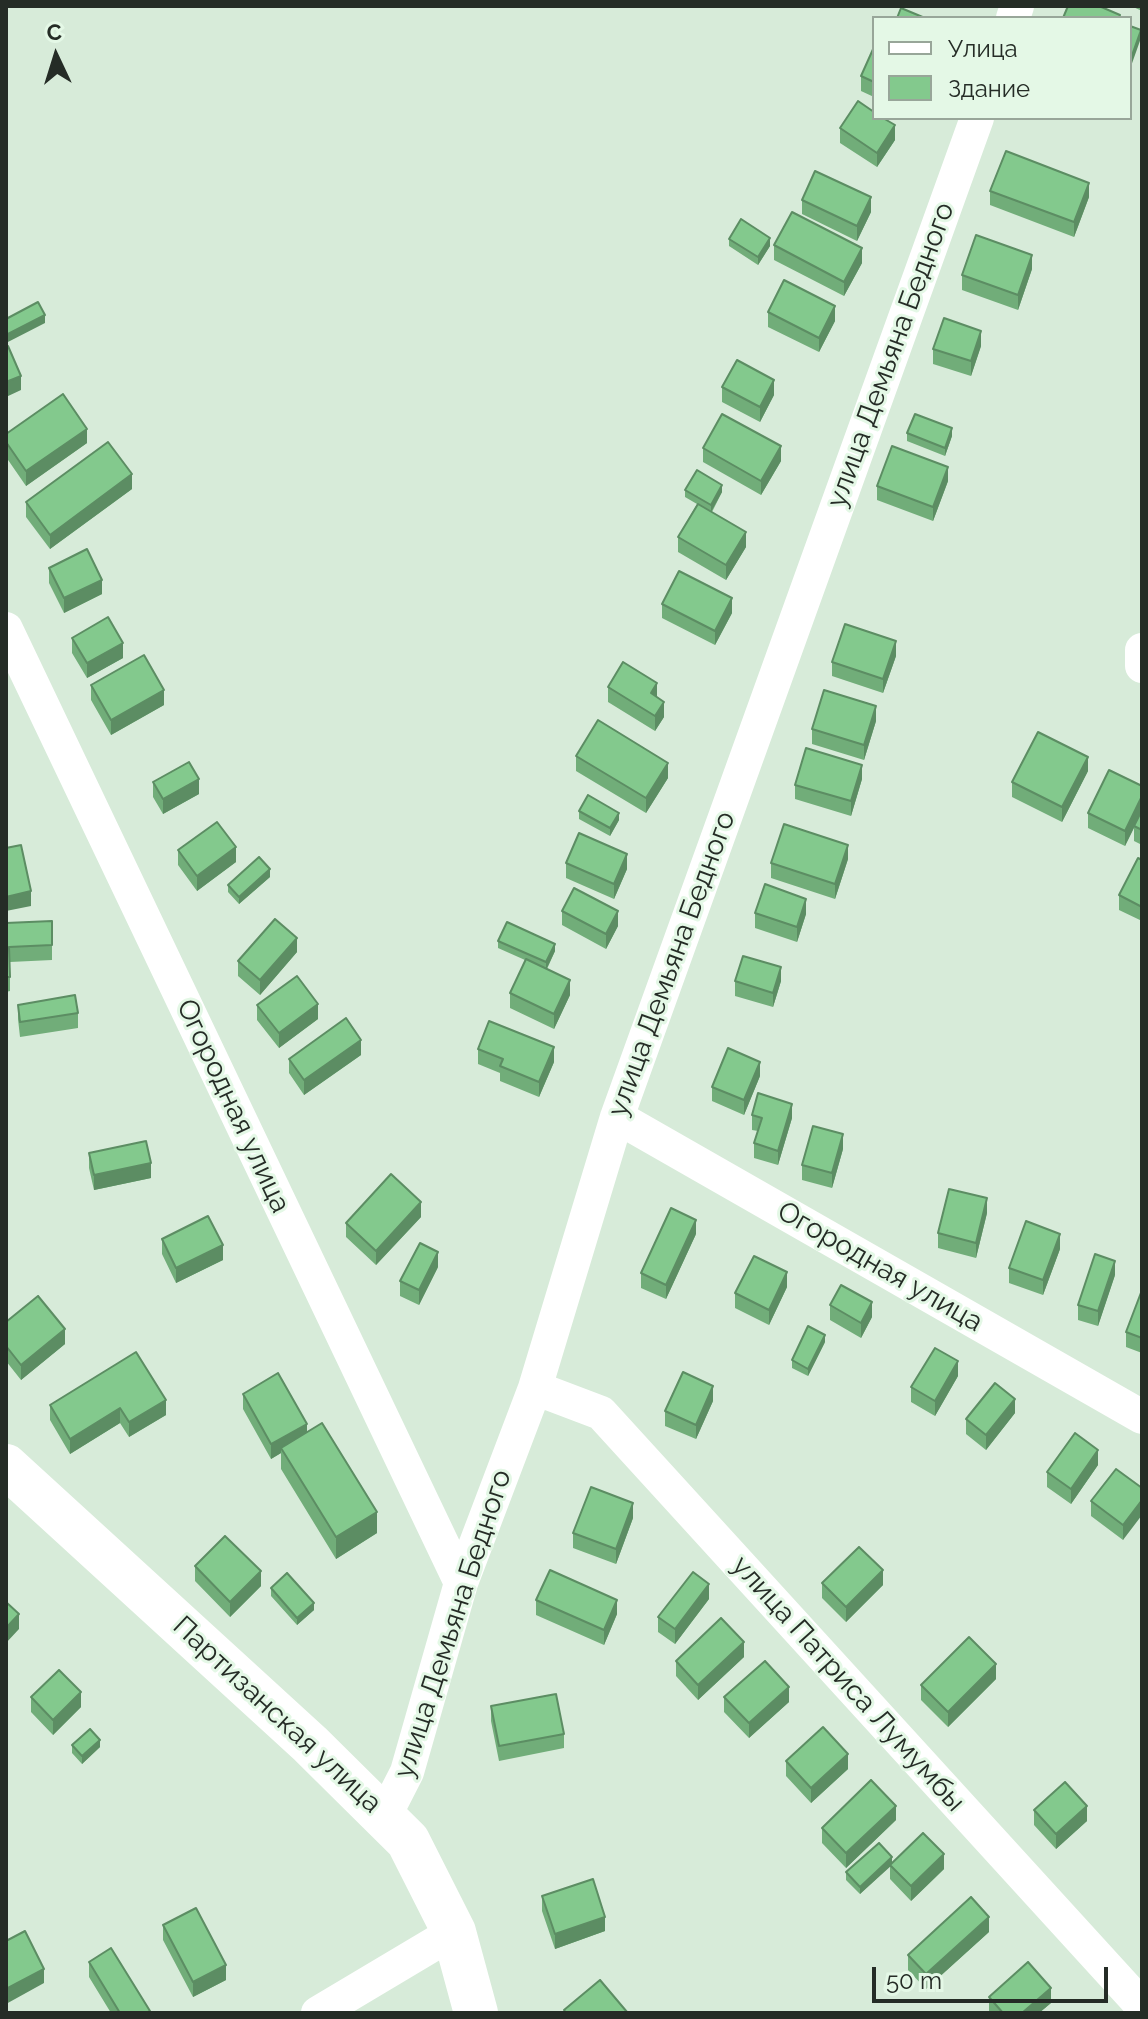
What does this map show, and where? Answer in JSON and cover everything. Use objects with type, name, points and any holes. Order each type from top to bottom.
[{"type":"street","name":"улица Демьяна Бедного","points":[[385,1815],[407,1772],[461,1583],[535,1388],[617,1117],[976,120]]},
{"type":"street","name":"Огородная улица","points":[[6,629],[461,1583]]},
{"type":"street","points":[[1142,650],[1142,666]]},
{"type":"street","name":"Огородная улица","points":[[617,1117],[1142,1417]]},
{"type":"street","name":"улица Патриса Лумумбы","points":[[535,1388],[601,1413],[1142,2006]]},
{"type":"street","name":"Партизанская улица","points":[[6,1466],[310,1744],[408,1841],[454,1932],[476,2013]]},
{"type":"street","points":[[318,2013],[454,1932]]},
{"type":"building","points":[[1068,6],[1099,6],[1120,15],[1120,16],[1064,16]]},
{"type":"building","points":[[901,8],[920,16],[898,16]]},
{"type":"building","points":[[1132,27],[1141,30],[1132,55]]},
{"type":"building","points":[[872,51],[872,81],[861,76]]},
{"type":"building","points":[[858,101],[872,111],[872,120],[886,120],[895,125],[877,153],[840,128]]},
{"type":"building","points":[[1006,151],[1089,183],[1074,222],[990,191]]},
{"type":"building","points":[[815,171],[871,197],[857,226],[802,200]]},
{"type":"building","points":[[792,212],[862,248],[844,282],[774,245]]},
{"type":"building","points":[[741,219],[770,238],[758,257],[729,239]]},
{"type":"building","points":[[976,235],[1032,255],[1018,295],[962,275]]},
{"type":"building","points":[[784,280],[835,306],[819,338],[768,312]]},
{"type":"building","points":[[38,302],[45,315],[6,335],[6,319]]},
{"type":"building","points":[[944,318],[981,331],[971,361],[933,349]]},
{"type":"building","points":[[6,347],[21,376],[6,382]]},
{"type":"building","points":[[737,360],[774,380],[760,407],[722,387]]},
{"type":"building","points":[[63,394],[87,429],[26,471],[6,442],[6,434]]},
{"type":"building","points":[[722,414],[781,446],[761,481],[703,448]]},
{"type":"building","points":[[915,414],[952,428],[945,448],[907,433]]},
{"type":"building","points":[[108,442],[132,474],[50,535],[26,502]]},
{"type":"building","points":[[892,446],[948,467],[933,507],[877,486]]},
{"type":"building","points":[[697,470],[722,485],[711,505],[685,490]]},
{"type":"building","points":[[698,504],[746,532],[726,565],[678,537]]},
{"type":"building","points":[[87,549],[102,580],[64,598],[49,568]]},
{"type":"building","points":[[679,571],[732,598],[715,631],[662,604]]},
{"type":"building","points":[[108,617],[123,643],[87,663],[72,638]]},
{"type":"building","points":[[845,624],[896,641],[883,679],[832,662]]},
{"type":"building","points":[[144,655],[164,690],[111,720],[91,685]]},
{"type":"building","points":[[623,662],[657,683],[651,693],[664,702],[655,716],[608,687]]},
{"type":"building","points":[[824,690],[876,706],[864,745],[812,729]]},
{"type":"building","points":[[598,720],[668,763],[646,798],[576,756]]},
{"type":"building","points":[[1038,732],[1088,757],[1062,807],[1012,782]]},
{"type":"building","points":[[806,748],[862,765],[851,801],[795,785]]},
{"type":"building","points":[[189,762],[199,779],[163,799],[153,782]]},
{"type":"building","points":[[1109,770],[1142,786],[1142,796],[1125,831],[1088,813]]},
{"type":"building","points":[[588,795],[619,813],[610,828],[579,811]]},
{"type":"building","points":[[1142,810],[1142,830],[1134,826]]},
{"type":"building","points":[[217,822],[236,847],[197,876],[178,850]]},
{"type":"building","points":[[784,824],[848,845],[835,884],[771,863]]},
{"type":"building","points":[[579,833],[627,854],[614,884],[566,863]]},
{"type":"building","points":[[21,845],[31,891],[6,897],[6,848]]},
{"type":"building","points":[[259,857],[270,869],[239,897],[228,885]]},
{"type":"building","points":[[1138,858],[1142,860],[1142,907],[1119,895]]},
{"type":"building","points":[[765,884],[806,899],[797,927],[755,913]]},
{"type":"building","points":[[574,888],[618,911],[606,934],[562,911]]},
{"type":"building","points":[[275,919],[297,938],[260,980],[238,961]]},
{"type":"building","points":[[52,921],[52,945],[9,947],[10,977],[6,977],[6,923]]},
{"type":"building","points":[[507,922],[555,944],[546,962],[498,941]]},
{"type":"building","points":[[743,956],[781,967],[773,993],[735,981]]},
{"type":"building","points":[[526,959],[570,980],[554,1014],[510,993]]},
{"type":"building","points":[[297,976],[318,1004],[279,1033],[257,1005]]},
{"type":"building","points":[[75,995],[78,1013],[20,1022],[18,1005]]},
{"type":"building","points":[[346,1018],[361,1040],[304,1080],[289,1059]]},
{"type":"building","points":[[489,1021],[554,1047],[539,1082],[500,1066],[503,1059],[478,1049]]},
{"type":"building","points":[[728,1048],[760,1062],[744,1100],[712,1087]]},
{"type":"building","points":[[758,1093],[792,1104],[778,1151],[754,1143],[762,1118],[752,1115]]},
{"type":"building","points":[[813,1126],[843,1134],[832,1173],[802,1165]]},
{"type":"building","points":[[146,1141],[151,1163],[94,1175],[89,1153]]},
{"type":"building","points":[[391,1174],[421,1202],[376,1251],[346,1223]]},
{"type":"building","points":[[949,1189],[987,1198],[976,1243],[938,1233]]},
{"type":"building","points":[[671,1208],[696,1220],[666,1285],[641,1273]]},
{"type":"building","points":[[208,1216],[223,1245],[176,1268],[162,1239]]},
{"type":"building","points":[[1026,1221],[1060,1234],[1043,1280],[1009,1268]]},
{"type":"building","points":[[420,1243],[438,1252],[419,1290],[400,1281]]},
{"type":"building","points":[[1095,1254],[1115,1261],[1098,1311],[1078,1305]]},
{"type":"building","points":[[754,1256],[787,1272],[769,1310],[735,1293]]},
{"type":"building","points":[[841,1285],[872,1302],[861,1323],[830,1305]]},
{"type":"building","points":[[1142,1290],[1142,1338],[1126,1332]]},
{"type":"building","points":[[38,1296],[65,1329],[21,1365],[6,1346],[6,1322]]},
{"type":"building","points":[[808,1326],[825,1335],[808,1369],[792,1360]]},
{"type":"building","points":[[935,1348],[958,1361],[935,1401],[911,1387]]},
{"type":"building","points":[[136,1352],[166,1400],[129,1422],[120,1408],[70,1439],[50,1405]]},
{"type":"building","points":[[683,1372],[713,1386],[696,1425],[665,1411]]},
{"type":"building","points":[[278,1373],[307,1424],[271,1444],[243,1394]]},
{"type":"building","points":[[995,1383],[1015,1399],[986,1435],[966,1419]]},
{"type":"building","points":[[322,1423],[377,1512],[336,1537],[281,1448]]},
{"type":"building","points":[[1075,1433],[1098,1450],[1071,1489],[1047,1472]]},
{"type":"building","points":[[1116,1469],[1142,1488],[1142,1500],[1123,1525],[1091,1501]]},
{"type":"building","points":[[591,1487],[633,1503],[616,1549],[573,1533]]},
{"type":"building","points":[[225,1536],[261,1571],[230,1602],[195,1566]]},
{"type":"building","points":[[859,1547],[883,1570],[846,1607],[822,1583]]},
{"type":"building","points":[[550,1570],[617,1600],[604,1630],[536,1600]]},
{"type":"building","points":[[693,1572],[709,1584],[675,1629],[658,1617]]},
{"type":"building","points":[[287,1573],[314,1603],[297,1618],[271,1588]]},
{"type":"building","points":[[6,1602],[19,1614],[6,1628]]},
{"type":"building","points":[[721,1618],[744,1642],[698,1685],[676,1661]]},
{"type":"building","points":[[969,1637],[996,1664],[948,1712],[921,1685]]},
{"type":"building","points":[[765,1661],[789,1687],[749,1723],[724,1697]]},
{"type":"building","points":[[59,1670],[81,1692],[53,1720],[31,1697]]},
{"type":"building","points":[[556,1694],[564,1734],[499,1746],[491,1706]]},
{"type":"building","points":[[823,1727],[848,1754],[811,1788],[786,1761]]},
{"type":"building","points":[[90,1729],[100,1740],[82,1756],[72,1745]]},
{"type":"building","points":[[871,1780],[896,1806],[846,1853],[822,1828]]},
{"type":"building","points":[[1065,1782],[1087,1806],[1056,1834],[1034,1810]]},
{"type":"building","points":[[923,1833],[944,1854],[911,1886],[890,1865]]},
{"type":"building","points":[[879,1843],[892,1857],[860,1887],[846,1872]]},
{"type":"building","points":[[593,1879],[605,1917],[555,1934],[542,1896]]},
{"type":"building","points":[[971,1897],[989,1917],[926,1974],[908,1955]]},
{"type":"building","points":[[196,1908],[226,1965],[193,1982],[163,1925]]},
{"type":"building","points":[[25,1931],[44,1969],[6,1989],[6,1941]]},
{"type":"building","points":[[111,1948],[150,2011],[120,2013],[89,1962]]},
{"type":"building","points":[[1028,1962],[1051,1988],[1022,2013],[1003,2013],[989,1997]]},
{"type":"building","points":[[600,1980],[627,2012],[566,2013],[564,2010]]}]
